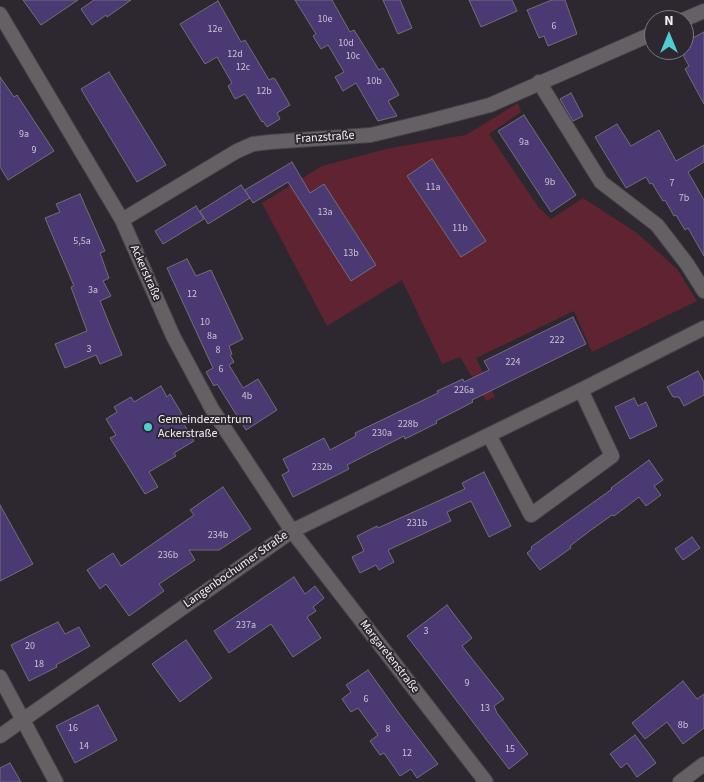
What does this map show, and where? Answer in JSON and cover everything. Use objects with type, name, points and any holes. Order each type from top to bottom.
[{"type":"street","name":"Ackerstraße","points":[[0,14],[122,220],[173,336],[212,409],[292,531]]},
{"type":"street","name":"Franzstraße","points":[[122,220],[237,151],[253,144],[371,134],[490,105],[644,36]]},
{"type":"street","points":[[539,82],[601,182],[657,225],[687,264],[704,291]]},
{"type":"street","name":"Langenbochumer Straße","points":[[0,736],[292,531],[704,328]]},
{"type":"street","points":[[489,435],[531,516],[612,456],[581,390]]},
{"type":"street","name":"Margaretenstraße","points":[[292,531],[486,782]]},
{"type":"street","points":[[0,677],[56,782]]},
{"type":"street","points":[[680,782],[704,764]]},
{"type":"shaded area","points":[[518,103],[521,112],[489,134],[539,208],[551,219],[583,198],[637,233],[677,269],[697,301],[592,352],[574,311],[476,358],[495,397],[486,401],[460,357],[442,364],[402,280],[327,326],[262,203],[322,166],[390,148],[466,135]]},
{"type":"building","points":[[23,0],[78,0],[41,25]]},
{"type":"building","points":[[94,0],[131,0],[92,25],[81,9]]},
{"type":"building","points":[[295,0],[332,0],[350,32],[354,30],[379,70],[383,68],[399,95],[388,101],[397,116],[378,121],[356,83],[343,91],[335,77],[344,72],[328,45],[321,49],[313,36],[316,34]]},
{"type":"building","points":[[383,0],[400,0],[412,28],[398,34]]},
{"type":"building","points":[[469,0],[512,0],[517,11],[481,27]]},
{"type":"building","points":[[552,0],[565,0],[577,34],[548,46],[544,36],[539,38],[527,10]]},
{"type":"building","points":[[218,1],[241,42],[245,40],[269,80],[275,79],[290,105],[277,113],[280,119],[267,127],[245,94],[235,99],[228,86],[232,83],[217,57],[205,64],[180,24]]},
{"type":"building","points":[[704,32],[704,104],[685,69],[689,66],[686,60],[694,60],[694,38]]},
{"type":"building","points":[[109,72],[166,165],[137,182],[81,89]]},
{"type":"building","points":[[0,77],[14,97],[17,95],[54,151],[8,180],[0,167]]},
{"type":"building","points":[[571,93],[583,116],[573,121],[560,99]]},
{"type":"building","points":[[524,115],[576,195],[551,212],[498,131]]},
{"type":"building","points":[[617,124],[631,146],[659,130],[676,161],[704,145],[704,162],[688,172],[704,200],[704,256],[688,228],[685,230],[665,200],[663,201],[646,177],[626,188],[595,137]]},
{"type":"building","points":[[432,159],[486,241],[461,257],[407,176]]},
{"type":"building","points":[[292,162],[310,193],[324,184],[376,265],[351,281],[288,182],[253,203],[245,190]]},
{"type":"building","points":[[241,185],[250,198],[208,224],[200,211]]},
{"type":"building","points":[[80,194],[105,251],[100,253],[109,278],[103,281],[111,296],[100,301],[122,355],[100,364],[96,355],[65,368],[55,344],[87,331],[71,287],[74,286],[45,218],[60,212],[56,204]]},
{"type":"building","points":[[196,206],[204,219],[163,244],[155,231]]},
{"type":"building","points":[[187,259],[196,276],[211,270],[243,339],[229,346],[232,354],[230,355],[234,362],[229,365],[243,388],[258,379],[277,410],[246,430],[217,384],[214,386],[206,372],[213,368],[167,268]]},
{"type":"building","points":[[573,317],[586,344],[472,400],[473,402],[436,421],[437,423],[405,439],[404,436],[347,465],[349,469],[293,497],[282,475],[289,471],[283,459],[324,438],[330,450],[356,436],[355,433],[438,393],[437,391],[463,379],[464,382],[489,370],[484,361]]},
{"type":"building","points":[[698,371],[704,382],[704,395],[684,406],[679,397],[673,397],[667,387]]},
{"type":"building","name":"Gemeindezentrum Ackerstraße","points":[[161,386],[167,397],[170,394],[182,414],[179,416],[194,441],[174,453],[176,456],[149,472],[158,487],[145,494],[110,438],[116,435],[106,419],[117,412],[114,407],[131,397],[134,402]]},
{"type":"building","points":[[634,398],[638,406],[646,402],[657,426],[630,439],[615,407]]},
{"type":"building","points":[[649,460],[663,480],[654,486],[661,495],[646,506],[639,497],[591,530],[570,546],[571,548],[540,570],[527,553],[532,549],[531,547]]},
{"type":"building","points":[[484,472],[511,526],[489,537],[471,501],[447,512],[451,521],[388,550],[394,562],[379,570],[376,565],[360,573],[352,557],[364,551],[357,536],[465,489],[462,483]]},
{"type":"building","points":[[223,487],[251,529],[219,550],[189,550],[195,560],[159,584],[164,591],[129,616],[106,584],[100,589],[87,570],[113,553],[121,566],[194,515],[190,510]]},
{"type":"building","points":[[0,505],[33,564],[0,581]]},
{"type":"building","points":[[692,537],[700,548],[683,560],[675,549]]},
{"type":"building","points":[[294,577],[305,594],[315,586],[324,598],[313,607],[316,611],[307,617],[321,638],[293,657],[271,624],[229,653],[214,631]]},
{"type":"building","points":[[447,605],[472,638],[462,646],[504,699],[494,706],[497,713],[528,754],[509,769],[407,636]]},
{"type":"building","points":[[58,622],[65,634],[79,627],[90,646],[56,665],[57,667],[29,681],[11,645]]},
{"type":"building","points":[[186,640],[212,678],[180,702],[152,664]]},
{"type":"building","points":[[368,670],[438,764],[417,778],[411,769],[400,776],[384,753],[380,755],[370,741],[378,735],[358,708],[351,712],[342,699],[351,692],[346,685]]},
{"type":"building","points":[[683,681],[697,699],[704,694],[704,728],[683,744],[667,722],[645,739],[632,723]]},
{"type":"building","points":[[98,705],[117,740],[75,763],[56,726]]},
{"type":"building","points":[[635,735],[656,763],[637,777],[627,763],[621,768],[610,754]]},
{"type":"building","points":[[10,763],[21,782],[0,782],[0,768]]},
{"type":"place","name":"Gemeindezentrum Ackerstraße","points":[[148,427]]}]
